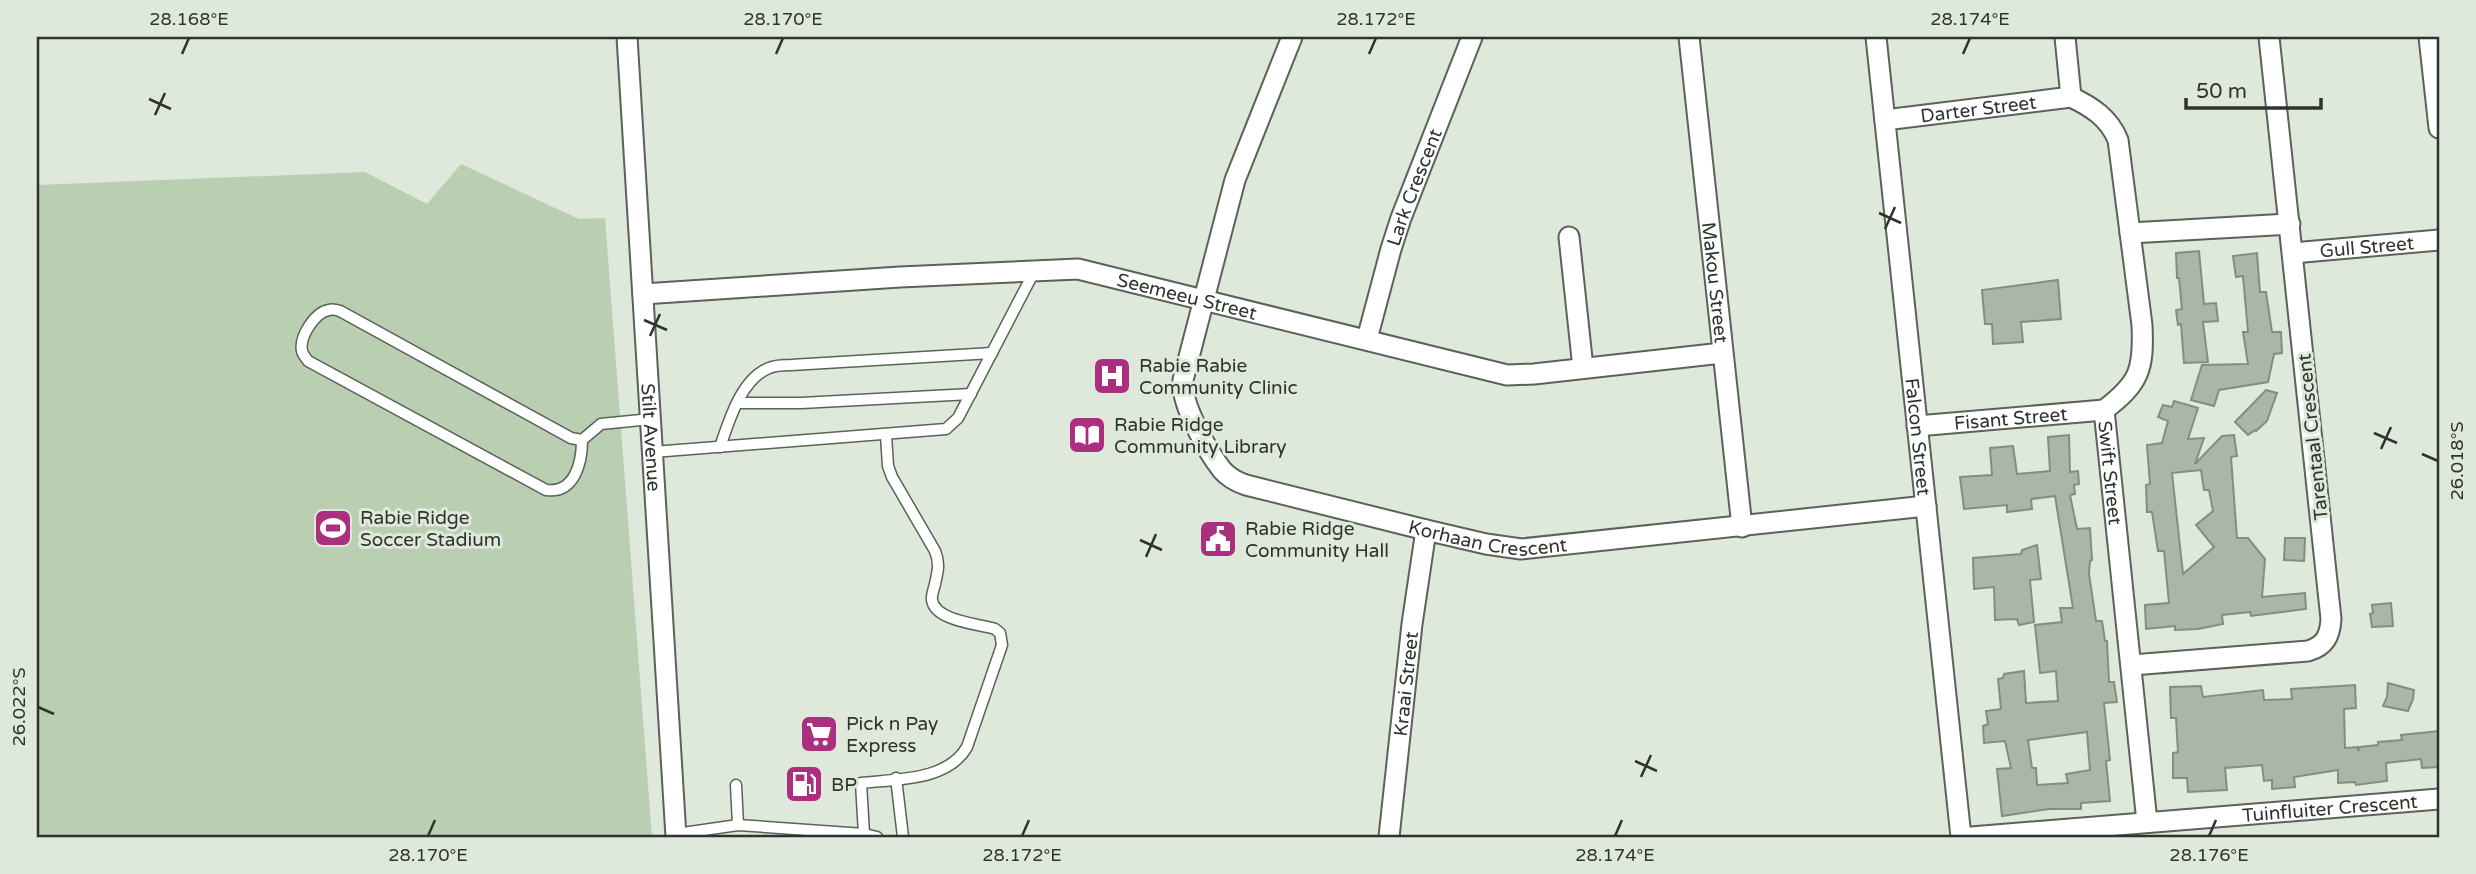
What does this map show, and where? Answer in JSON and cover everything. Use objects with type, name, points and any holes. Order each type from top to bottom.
[{"type":"street","name":"Stilt Avenue","points":[[627,37],[676,836]]},
{"type":"street","name":"Korhaan Crescent","points":[[1292,37],[1235,180],[1181,389],[1187,410],[1222,470],[1231,478],[1246,485],[1426,530],[1521,550],[1926,506]]},
{"type":"street","name":"Lark Crescent","points":[[1367,339],[1398,229],[1472,37]]},
{"type":"street","name":"Makou Street","points":[[1689,37],[1742,527]]},
{"type":"street","name":"Falcon Street","points":[[1876,37],[1961,837]]},
{"type":"street","points":[[2065,37],[2071,97]]},
{"type":"street","name":"Tarentaal Crescent","points":[[2132,665],[2304,652],[2321,646],[2329,634],[2331,620],[2269,37]]},
{"type":"street","points":[[2429,37],[2439,128]]},
{"type":"street","name":"Darter Street","points":[[1885,120],[2071,97]]},
{"type":"street","name":"Swift Street","points":[[2071,97],[2099,112],[2115,131],[2121,152],[2143,355],[2132,384],[2104,410],[2147,822]]},
{"type":"street","points":[[2130,233],[2290,224]]},
{"type":"street","points":[[1569,237],[1583,368]]},
{"type":"street","name":"Gull Street","points":[[2293,253],[2439,240]]},
{"type":"street","name":"Seemeeu Street","points":[[643,294],[1078,269],[1507,375],[1722,353]]},
{"type":"street","name":"Fisant Street","points":[[1917,426],[2104,410]]},
{"type":"street","name":"Kraai Street","points":[[1389,837],[1412,624],[1426,530]]},
{"type":"street","name":"Tuinfluiter Crescent","points":[[1971,837],[2439,799]]},
{"type":"lane","points":[[653,452],[946,429],[958,418],[1035,270]]},
{"type":"lane","points":[[582,440],[571,438],[340,311],[330,309],[323,313],[309,326],[303,339],[302,351],[308,361],[546,490],[556,491],[568,485],[576,473],[582,455],[582,440],[601,424],[650,419]]},
{"type":"lane","points":[[720,447],[738,403],[756,377],[769,368],[992,353]]},
{"type":"lane","points":[[738,403],[801,403],[971,394]]},
{"type":"lane","points":[[864,834],[861,783],[941,770],[961,758],[1002,645],[995,629],[960,621],[943,615],[936,609],[932,600],[939,562],[890,473],[886,435]]},
{"type":"lane","points":[[896,778],[903,837]]},
{"type":"lane","points":[[736,785],[738,825]]},
{"type":"lane","points":[[676,836],[738,825],[877,837]]},
{"type":"green space","name":"Rabie Ridge Soccer Stadium","points":[[461,164],[579,219],[605,218],[652,837],[37,837],[37,185],[365,172],[427,204]]},
{"type":"building","points":[[2199,251],[2204,304],[2216,303],[2218,321],[2203,322],[2208,362],[2184,363],[2181,324],[2178,325],[2176,310],[2182,309],[2176,253]]},
{"type":"building","points":[[2257,253],[2260,292],[2266,292],[2272,332],[2281,332],[2282,353],[2274,354],[2268,382],[2219,390],[2214,406],[2191,400],[2202,365],[2248,364],[2243,332],[2248,332],[2243,276],[2236,277],[2233,256]]},
{"type":"building","points":[[2058,280],[2061,319],[2021,322],[2023,342],[1993,344],[1992,324],[1985,324],[1982,290]]},
{"type":"building","points":[[2266,390],[2277,393],[2267,421],[2248,435],[2235,422]]},
{"type":"building","points":[[2174,401],[2198,408],[2188,439],[2204,438],[2195,464],[2222,436],[2234,435],[2237,456],[2231,457],[2237,538],[2248,538],[2265,559],[2262,597],[2305,593],[2306,609],[2251,616],[2250,612],[2222,615],[2223,624],[2198,629],[2175,630],[2175,626],[2146,629],[2145,605],[2169,603],[2164,551],[2158,551],[2152,512],[2147,512],[2146,485],[2150,484],[2147,445],[2162,443],[2168,421],[2158,417],[2163,405],[2172,407]],"holes":[[[2201,470],[2204,490],[2209,490],[2213,511],[2196,525],[2214,547],[2183,574],[2172,473]]]},
{"type":"building","points":[[2069,435],[2070,472],[2078,471],[2079,484],[2074,485],[2075,494],[2070,495],[2077,529],[2090,528],[2092,560],[2089,574],[2096,621],[2102,621],[2107,641],[2109,682],[2114,682],[2117,702],[2104,703],[2110,760],[2106,761],[2110,801],[2081,803],[2081,809],[2049,809],[2002,816],[1997,769],[2011,768],[2005,741],[1984,743],[1983,726],[1988,724],[1986,711],[2001,709],[1998,679],[2003,678],[2004,674],[2024,671],[2026,703],[2058,701],[2056,671],[2040,673],[2035,625],[2062,622],[2060,608],[2073,608],[2055,496],[2031,499],[2032,509],[2007,512],[2007,505],[1964,509],[1960,477],[1992,475],[1990,448],[2013,446],[2017,474],[2050,471],[2048,437]],"holes":[[[2087,732],[2090,770],[2066,774],[2068,783],[2037,785],[2036,768],[2032,768],[2028,740]]]},
{"type":"building","points":[[2285,538],[2305,538],[2304,561],[2284,560]]},
{"type":"building","points":[[2037,545],[2041,579],[2030,580],[2034,622],[2019,625],[2017,619],[1995,620],[1994,587],[1974,589],[1973,558],[2021,554],[2022,550]]},
{"type":"building","points":[[2391,603],[2393,626],[2372,627],[2372,605]]},
{"type":"building","points":[[2388,683],[2414,690],[2408,711],[2383,706]]},
{"type":"building","points":[[2355,685],[2356,708],[2344,709],[2345,748],[2358,747],[2358,751],[2360,747],[2378,745],[2378,742],[2402,740],[2401,735],[2439,731],[2439,767],[2422,768],[2421,759],[2386,763],[2387,781],[2356,785],[2355,782],[2338,783],[2338,770],[2294,777],[2295,787],[2272,789],[2272,780],[2264,781],[2262,765],[2225,768],[2227,790],[2188,792],[2187,778],[2173,778],[2173,753],[2178,752],[2176,718],[2171,718],[2170,687],[2201,686],[2203,697],[2263,690],[2264,700],[2292,699],[2291,689]]},
{"type":"place","name":"Rabie Rabie Community Clinic","points":[[1112,376]]},
{"type":"place","name":"Rabie Ridge Community Library","points":[[1087,435]]},
{"type":"place","name":"Rabie Ridge Soccer Stadium","points":[[333,528]]},
{"type":"place","name":"Rabie Ridge Community Hall","points":[[1218,539]]},
{"type":"place","name":"Pick n Pay Express","points":[[819,734]]},
{"type":"place","name":"BP","points":[[804,784]]}]
